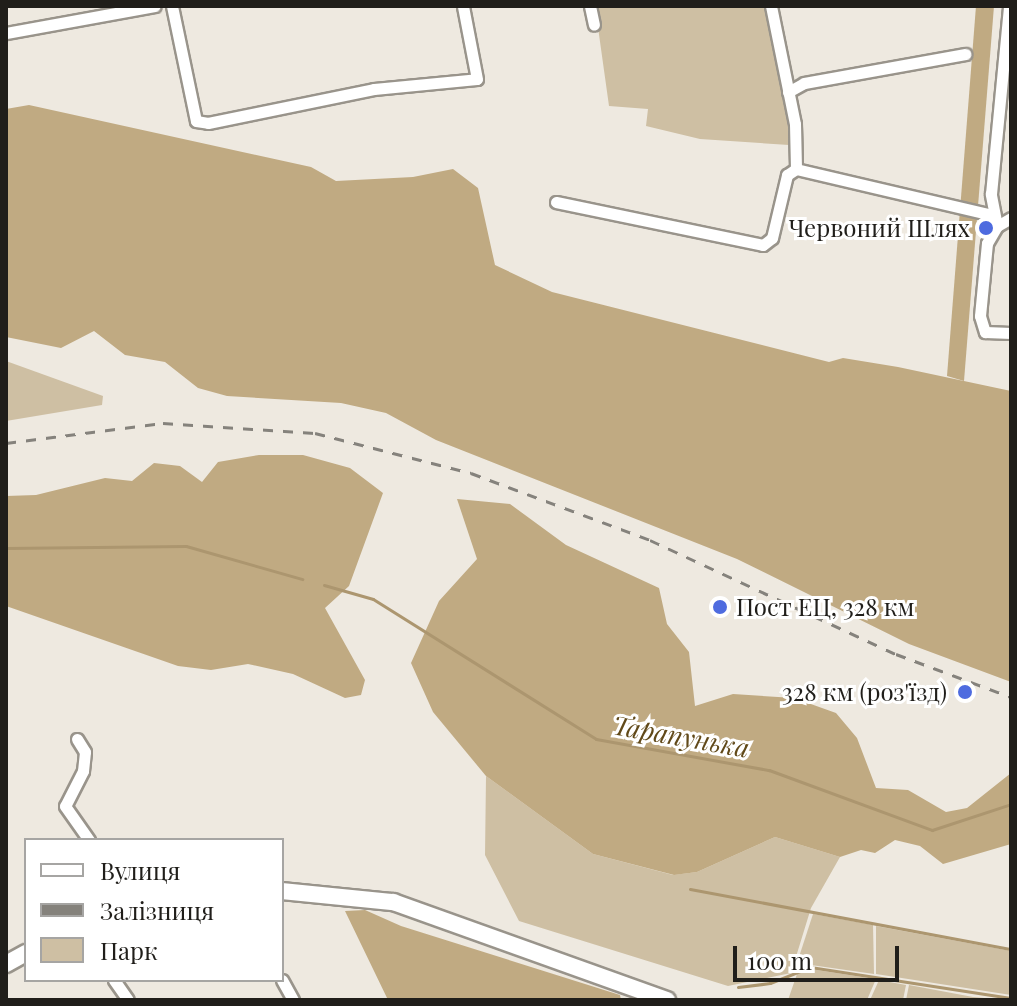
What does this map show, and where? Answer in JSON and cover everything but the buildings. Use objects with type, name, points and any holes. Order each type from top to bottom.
[{"type":"street","points":[[6,33],[155,6]]},
{"type":"street","points":[[172,6],[196,121],[208,123],[374,89],[477,79],[463,6]]},
{"type":"street","points":[[590,6],[594,25]]},
{"type":"street","points":[[556,202],[763,245],[772,238],[792,172],[788,92],[771,6]]},
{"type":"street","points":[[1009,6],[995,221],[987,243],[980,316],[985,332],[1011,333]]},
{"type":"street","points":[[788,92],[804,83],[965,54]]},
{"type":"street","points":[[792,172],[995,221],[1011,218]]},
{"type":"street","points":[[77,739],[85,752],[83,771],[65,806],[88,838]]},
{"type":"street","points":[[284,891],[393,902],[667,1000]]},
{"type":"street","points":[[6,964],[24,954]]},
{"type":"street","points":[[115,982],[128,1000]]},
{"type":"street","points":[[283,982],[293,1000]]},
{"type":"green space","points":[[595,6],[767,6],[789,110],[789,145],[700,139],[646,126],[648,109],[609,106]]},
{"type":"green space","points":[[6,361],[103,396],[102,405],[6,421]]},
{"type":"green space","points":[[486,776],[593,854],[673,875],[697,872],[775,837],[840,857],[811,908],[791,973],[728,986],[519,921],[485,855]]},
{"type":"green space","points":[[813,914],[873,925],[874,974],[797,963]]},
{"type":"green space","points":[[876,926],[1011,951],[1011,995],[876,974]]},
{"type":"green space","points":[[810,969],[876,979],[867,1000],[788,1000],[797,974]]},
{"type":"green space","points":[[879,980],[906,985],[903,1000],[870,1000]]},
{"type":"green space","points":[[909,985],[973,997],[1007,1000],[906,1000]]},
{"type":"shaded area","points":[[976,6],[994,6],[964,381],[947,376]]},
{"type":"shaded area","points":[[29,105],[311,167],[336,181],[413,177],[453,169],[478,188],[495,265],[552,292],[829,362],[843,358],[1011,391],[1011,682],[909,644],[737,559],[436,440],[386,413],[341,403],[227,396],[198,388],[165,362],[125,355],[94,331],[61,348],[6,337],[6,109]]},
{"type":"shaded area","points":[[259,455],[303,455],[350,468],[383,493],[349,586],[325,608],[365,680],[361,695],[345,698],[293,674],[248,664],[211,670],[178,666],[6,606],[6,496],[36,495],[105,478],[132,481],[154,463],[180,466],[202,482],[218,462]]},
{"type":"shaded area","points":[[457,499],[510,504],[566,545],[659,588],[667,624],[689,652],[695,706],[733,694],[794,698],[836,713],[857,738],[876,788],[908,790],[946,812],[967,808],[1011,773],[1011,844],[943,864],[920,846],[895,840],[875,853],[861,850],[840,857],[775,837],[697,872],[674,875],[593,854],[486,776],[433,712],[411,663],[439,601],[477,559]]},
{"type":"shaded area","points":[[365,910],[401,926],[620,995],[621,1000],[388,1000],[345,911]]},
{"type":"waterway","name":"Тарапунька","points":[[6,548],[186,546],[302,579]]},
{"type":"waterway","name":"Тарапунька","points":[[324,585],[373,599],[596,739],[769,770],[932,830],[1011,804]]},
{"type":"waterway","points":[[690,889],[1011,949]]},
{"type":"waterway","points":[[738,987],[770,983],[810,967],[1011,998]]},
{"type":"railway","points":[[6,443],[163,423],[315,433],[471,473],[650,540],[896,654],[1011,697]]},
{"type":"place","name":"Червоний Шлях","points":[[986,228]]},
{"type":"place","name":"Пост ЕЦ, 328 км","points":[[720,607]]},
{"type":"place","name":"328 км (роз'їзд)","points":[[965,692]]}]
